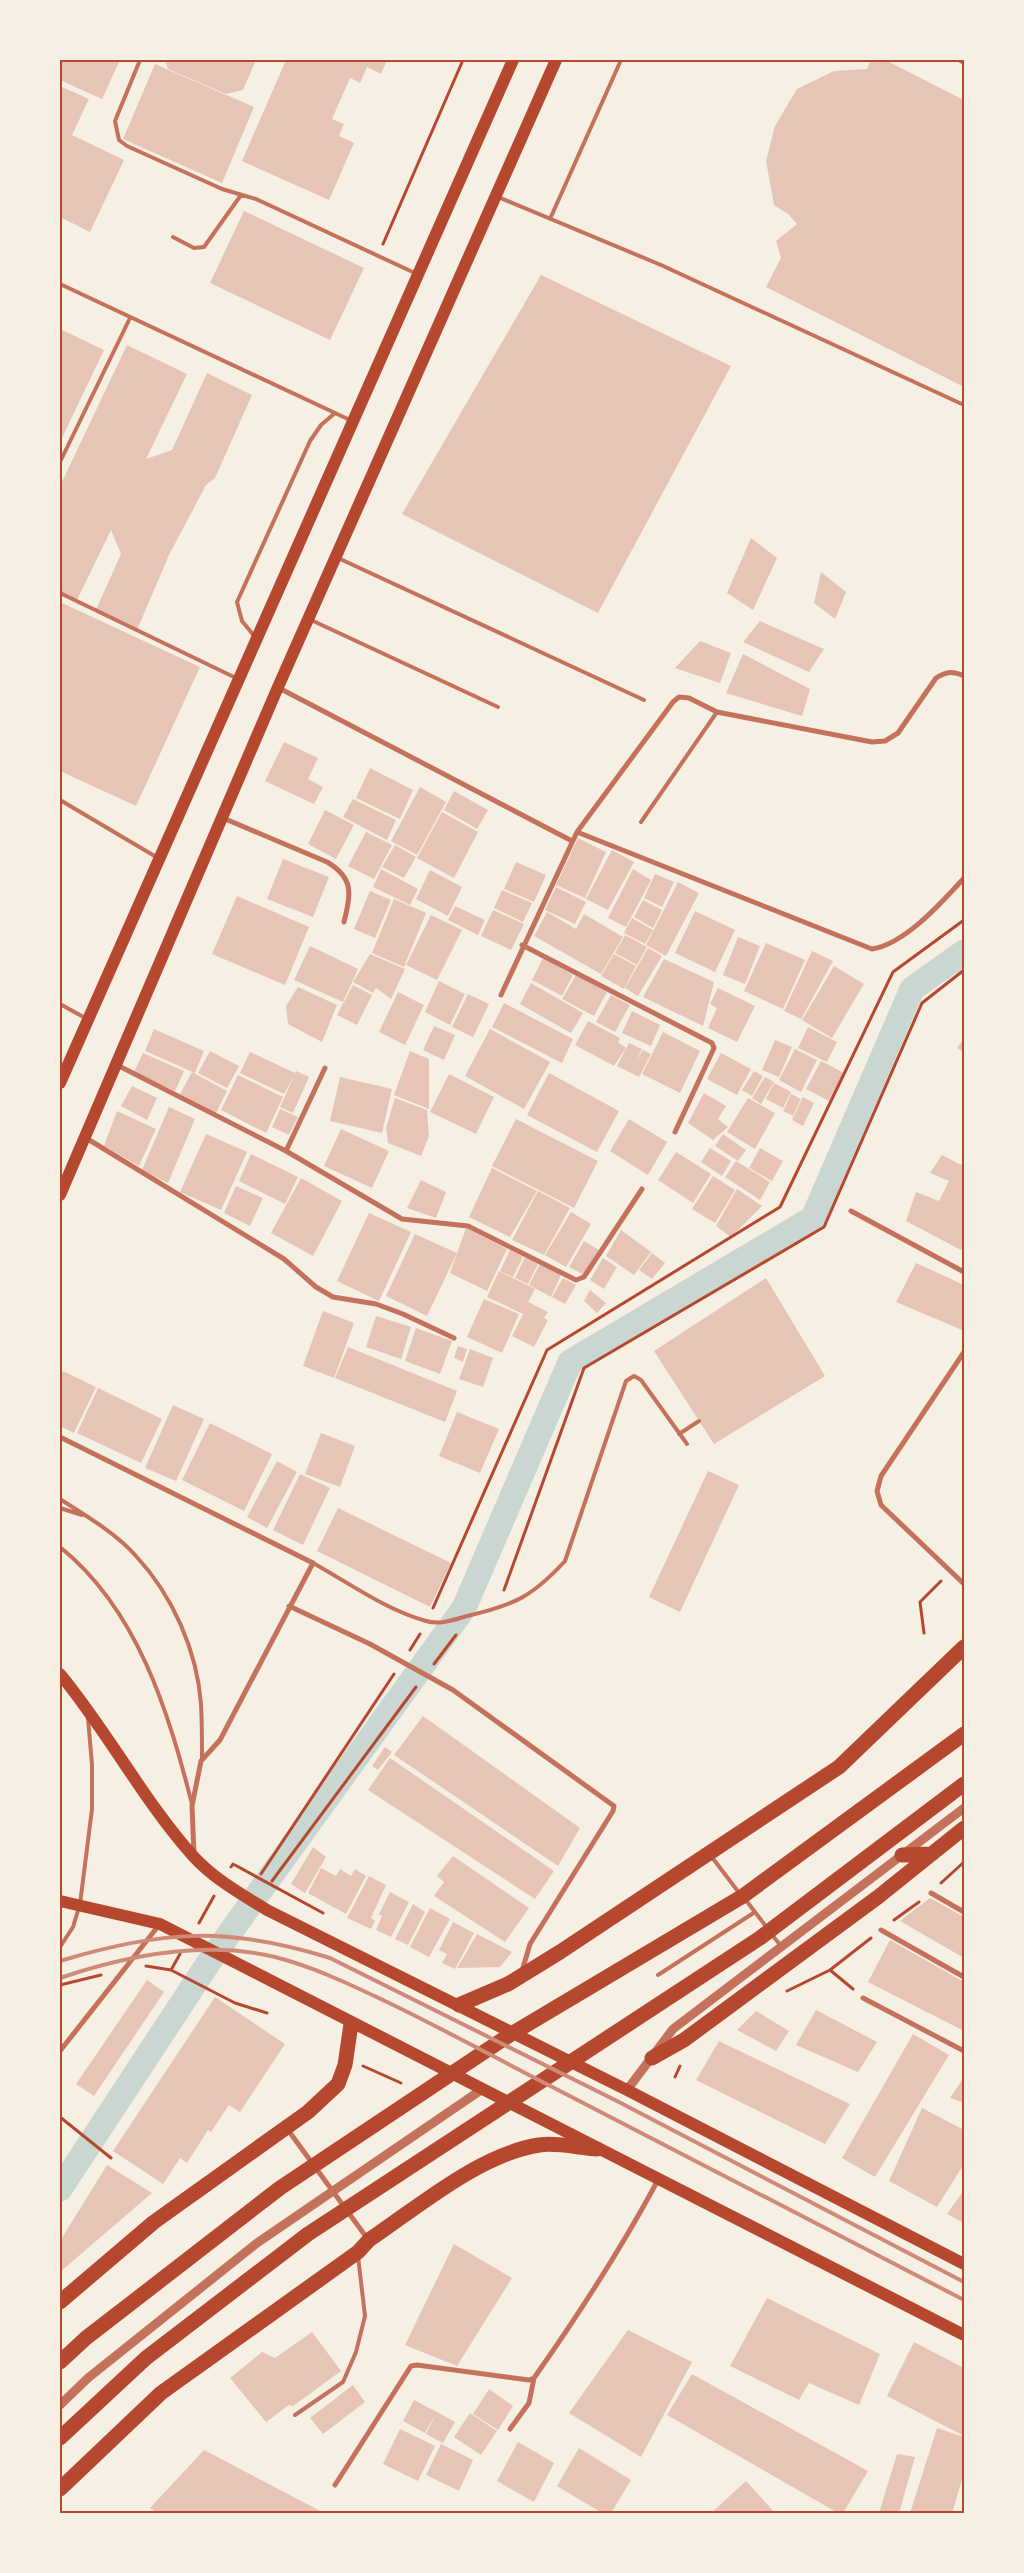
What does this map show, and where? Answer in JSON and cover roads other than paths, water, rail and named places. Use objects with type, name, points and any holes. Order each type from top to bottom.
[{"type":"highway","points":[[459,2005],[521,1976],[839,1767],[964,1647]]},
{"type":"highway","points":[[60,2362],[86,2338],[280,2188],[508,2036],[743,1896],[964,1734]]},
{"type":"highway","points":[[60,2438],[146,2358],[308,2234],[760,1938],[964,1784]]},
{"type":"highway","points":[[652,2058],[684,2040],[964,1828]]},
{"type":"highway","points":[[902,1855],[932,1854]]},
{"type":"highway","points":[[60,2302],[154,2222],[308,2112],[338,2084],[345,2065],[351,2024]]},
{"type":"highway","points":[[60,2489],[161,2393],[358,2252],[369,2240],[477,2168],[499,2156],[541,2145],[597,2149]]},
{"type":"main road","points":[[60,1083],[513,60]]},
{"type":"main road","points":[[60,1195],[117,1066],[278,687],[556,60]]},
{"type":"main road","points":[[60,1674],[87,1706],[160,1814],[194,1857],[231,1889],[267,1910],[627,2090],[964,2264]]},
{"type":"main road","points":[[60,1901],[80,1904],[160,1924],[351,2024],[964,2336]]},
{"type":"street","points":[[501,994],[522,945],[577,832],[673,702],[680,698],[689,698],[717,712],[849,739],[872,742],[885,741],[898,733],[936,678],[945,672],[954,672],[964,676]]},
{"type":"street","points":[[278,687],[572,841]]},
{"type":"street","points":[[223,818],[327,862],[342,871],[349,885],[349,901],[344,922]]},
{"type":"street","points":[[577,832],[872,949],[885,947],[899,938],[947,897],[964,878]]},
{"type":"street","points":[[522,945],[713,1044],[714,1048],[675,1132]]},
{"type":"street","points":[[117,1066],[286,1150],[402,1219],[468,1226],[576,1280],[584,1277],[642,1189]]},
{"type":"street","points":[[286,1150],[325,1068]]},
{"type":"street","points":[[85,1138],[284,1259],[316,1287],[333,1297],[376,1304],[403,1314],[454,1338]]},
{"type":"street","points":[[850,1211],[964,1272]]},
{"type":"street","points":[[964,1352],[881,1476],[877,1491],[881,1505],[964,1584]]},
{"type":"street","points":[[60,1437],[313,1563],[220,1740],[202,1758],[192,1806],[194,1857]]},
{"type":"street","points":[[289,1606],[370,1644],[430,1680],[453,1690],[614,1806],[613,1811],[530,1944],[521,1976]]},
{"type":"street","points":[[627,2090],[673,2029],[964,1808]]},
{"type":"street","points":[[931,1893],[964,1912]]},
{"type":"street","points":[[60,2051],[160,1924]]},
{"type":"street","points":[[881,1930],[964,1977]]},
{"type":"street","points":[[864,1998],[964,2052]]},
{"type":"street","points":[[60,2405],[88,2378],[258,2243],[481,2090]]},
{"type":"street","points":[[286,2128],[369,2240]]},
{"type":"street","points":[[510,2429],[529,2404],[534,2378],[571,2325],[658,2180]]},
{"type":"street","points":[[335,2485],[411,2366],[417,2364],[529,2380],[534,2378]]},
{"type":"lane","points":[[140,60],[115,121],[119,140],[127,146],[213,185],[256,199],[418,274]]},
{"type":"lane","points":[[550,219],[621,60]]},
{"type":"lane","points":[[959,60],[964,63]]},
{"type":"lane","points":[[173,237],[194,248],[204,247],[241,195]]},
{"type":"lane","points":[[497,196],[661,265],[964,405]]},
{"type":"lane","points":[[60,284],[353,422]]},
{"type":"lane","points":[[60,462],[130,318]]},
{"type":"lane","points":[[257,639],[242,621],[237,602],[310,442],[321,425],[335,413]]},
{"type":"lane","points":[[336,557],[644,700]]},
{"type":"lane","points":[[60,594],[239,679]]},
{"type":"lane","points":[[308,619],[498,707]]},
{"type":"lane","points":[[641,822],[717,712]]},
{"type":"lane","points":[[60,800],[160,859]]},
{"type":"lane","points":[[60,1004],[89,1020]]},
{"type":"lane","points":[[313,1563],[403,1613],[428,1622],[448,1621],[497,1609],[528,1595],[544,1584],[565,1562],[626,1380],[634,1376],[641,1380],[686,1444]]},
{"type":"lane","points":[[679,1434],[699,1420]]},
{"type":"lane","points":[[60,1500],[87,1516],[136,1556],[168,1598],[191,1651],[201,1703],[202,1758]]},
{"type":"lane","points":[[60,1508],[87,1516]]},
{"type":"lane","points":[[60,1548],[100,1587],[132,1634],[165,1710],[192,1806]]},
{"type":"lane","points":[[60,1947],[73,1927],[80,1904],[92,1809],[92,1765],[87,1706]]},
{"type":"lane","points":[[709,1853],[782,1947]]},
{"type":"lane","points":[[658,1975],[755,1912]]},
{"type":"lane","points":[[295,2415],[343,2382],[356,2352],[365,2316],[358,2252]]},
{"type":"waterway","points":[[60,2189],[211,1959],[464,1608],[570,1362],[813,1218],[912,989],[964,952]]},
{"type":"railway","points":[[60,1961],[131,1943],[195,1936],[259,1941],[330,1958],[615,2100],[964,2282]]},
{"type":"railway","points":[[60,1978],[139,1957],[166,1952],[194,1950],[248,1952],[275,1957],[304,1966],[345,1982],[422,2019],[964,2300]]}]
